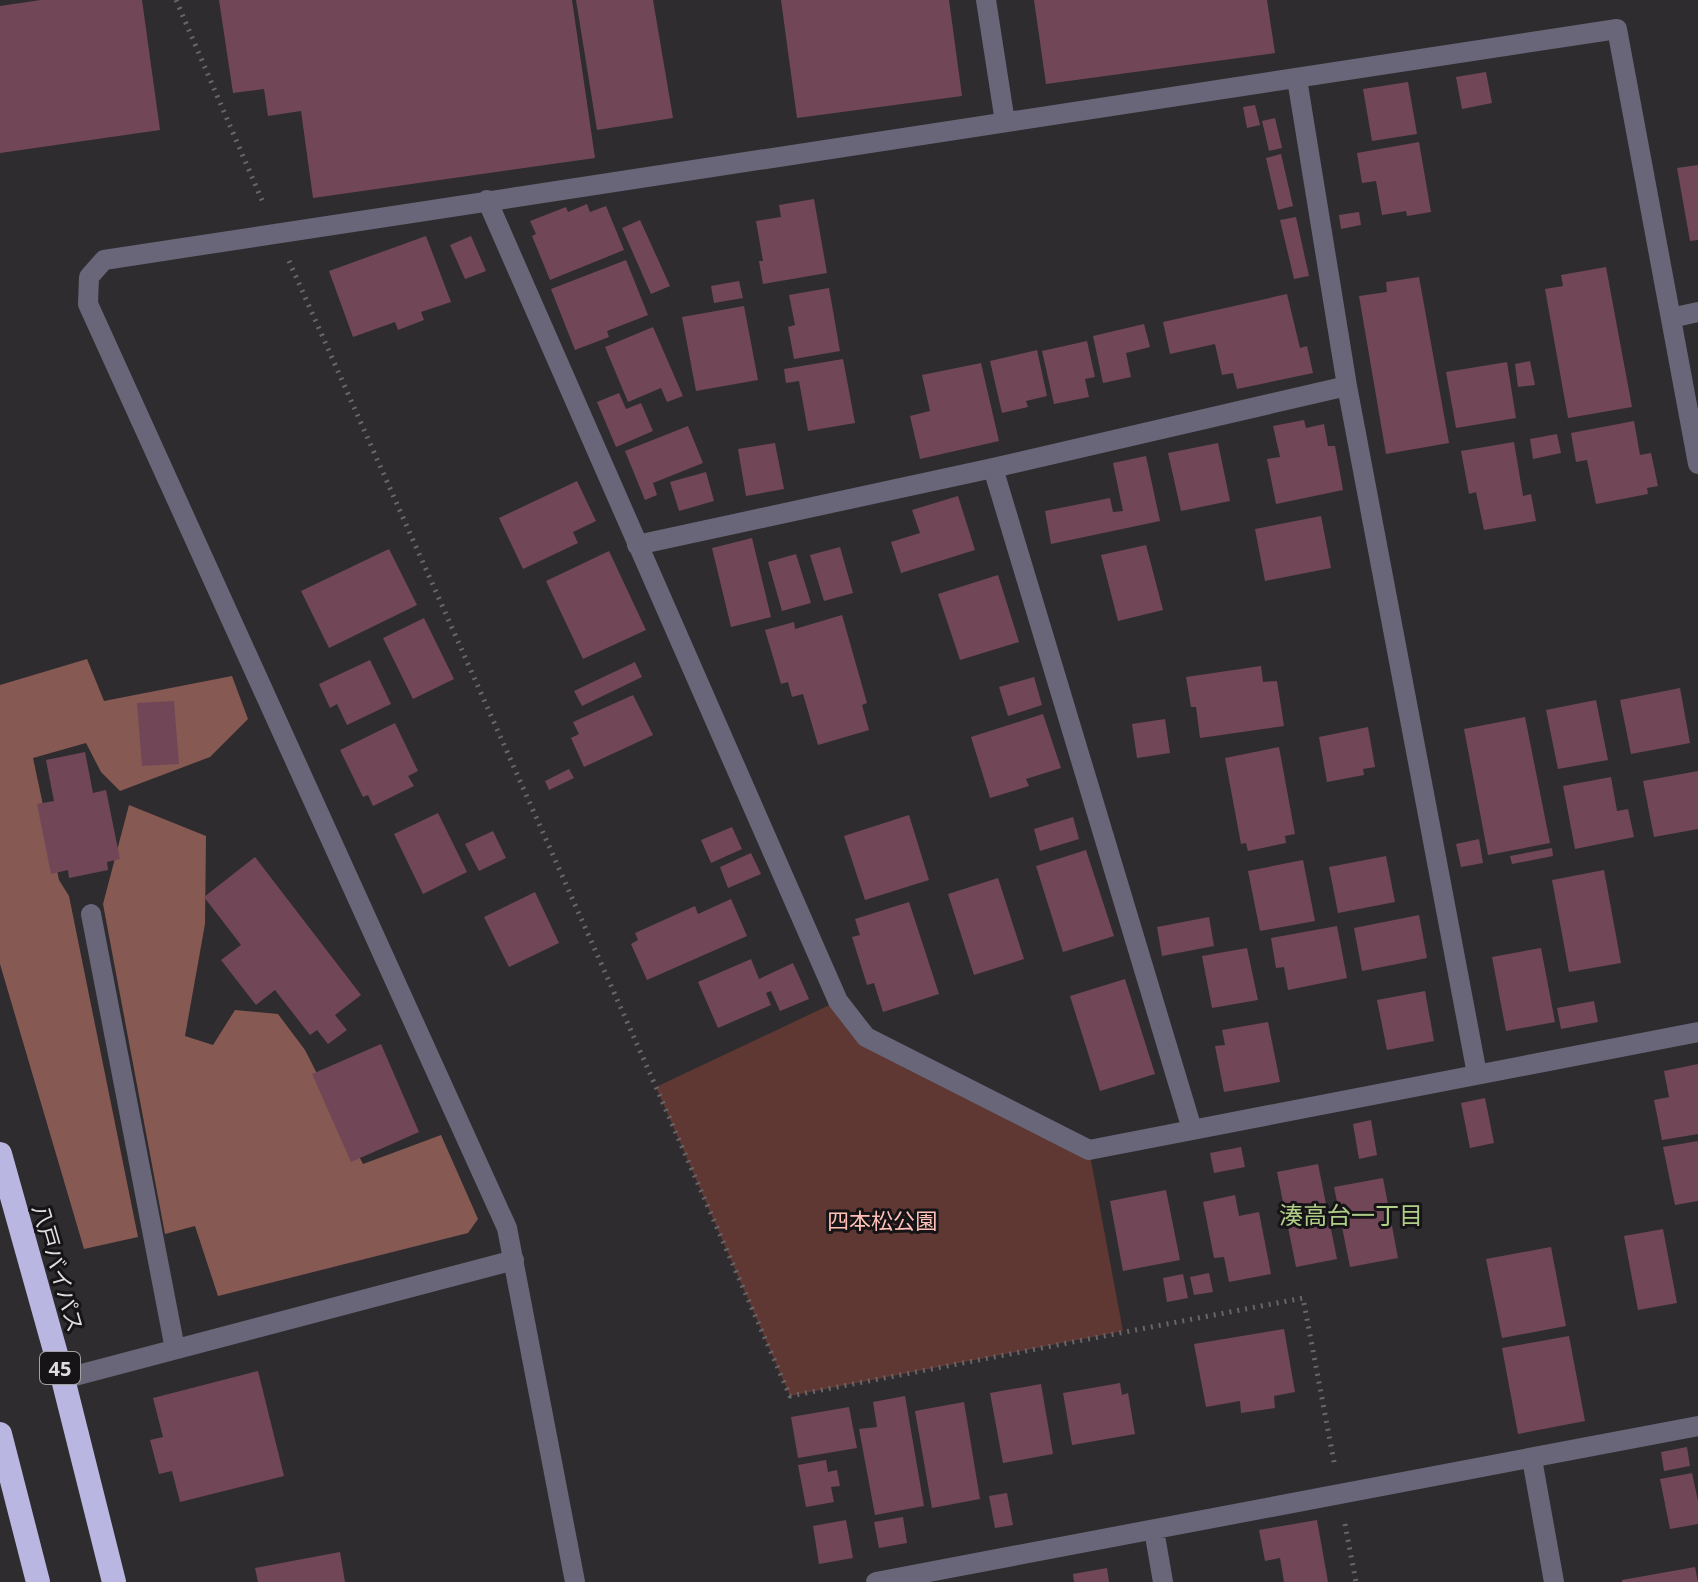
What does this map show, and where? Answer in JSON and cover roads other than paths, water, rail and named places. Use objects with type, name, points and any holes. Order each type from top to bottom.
[{"type":"highway","name":"八戸バイパス","points":[[0,1154],[63,1379],[114,1582]]},
{"type":"highway","points":[[0,1434],[38,1582]]},
{"type":"street","points":[[986,0],[1005,122]]},
{"type":"street","points":[[575,1582],[507,1228],[88,304],[89,277],[104,260],[1617,29],[1698,464]]},
{"type":"street","points":[[1297,79],[1347,386],[1477,1074]]},
{"type":"street","points":[[487,200],[838,1001],[866,1037],[1089,1150],[1698,1032]]},
{"type":"street","points":[[1671,318],[1698,312]]},
{"type":"street","points":[[637,545],[993,468],[1347,386]]},
{"type":"street","points":[[993,468],[1192,1129]]},
{"type":"street","points":[[91,914],[175,1349]]},
{"type":"street","points":[[63,1379],[514,1260]]},
{"type":"street","points":[[876,1582],[1698,1426]]},
{"type":"street","points":[[1532,1459],[1554,1582]]},
{"type":"street","points":[[1154,1530],[1163,1582]]},
{"type":"district","name":"湊高台一丁目","points":[[1351,1214]]},
{"type":"park label","name":"四本松公園","points":[[882,1220]]}]
